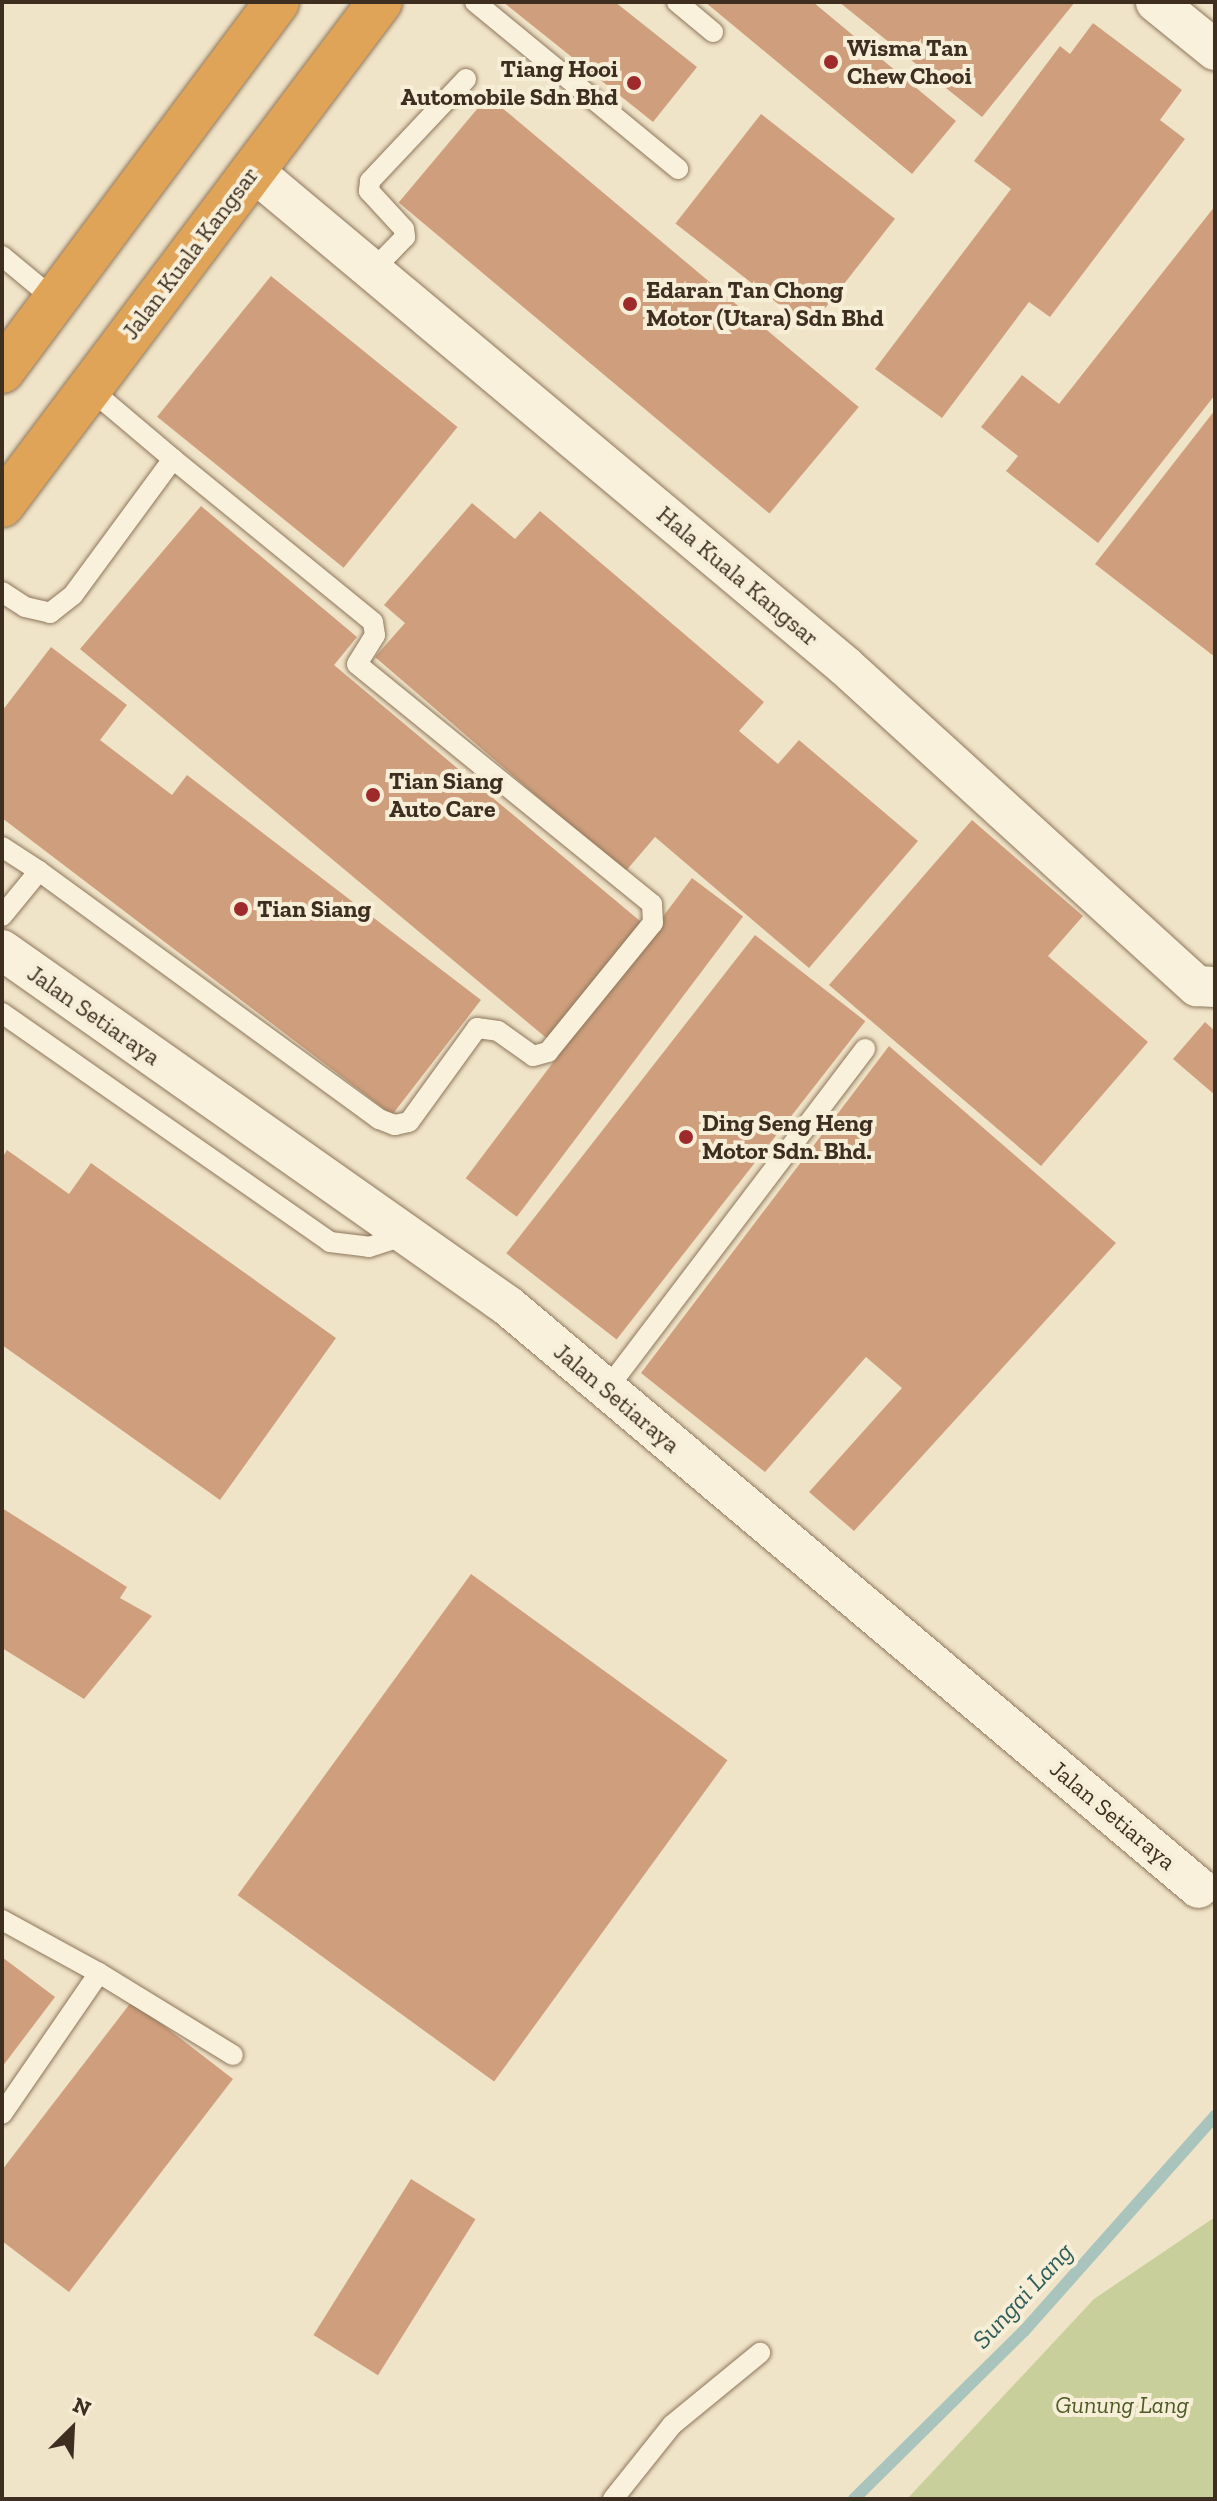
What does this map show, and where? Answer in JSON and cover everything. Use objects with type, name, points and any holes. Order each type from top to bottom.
[{"type":"highway","points":[[2,371],[277,2]]},
{"type":"highway","name":"Jalan Kuala Kangsar","points":[[2,505],[380,2]]},
{"type":"street","points":[[1156,2],[1215,50]]},
{"type":"street","name":"Hala Kuala Kangsar","points":[[252,170],[845,666],[1197,986],[1215,987]]},
{"type":"street","name":"Jalan Setiaraya","points":[[7,964],[508,1306],[1199,1888]]},
{"type":"lane","points":[[475,2],[678,169]]},
{"type":"lane","points":[[677,2],[713,32]]},
{"type":"lane","points":[[371,272],[402,246],[405,237],[404,229],[369,191],[370,181],[466,79]]},
{"type":"lane","points":[[2,256],[55,300]]},
{"type":"lane","points":[[2,847],[395,1125],[409,1122],[477,1028],[498,1031],[533,1056],[548,1052],[653,923],[652,904],[357,664],[375,635],[373,622],[89,388]]},
{"type":"lane","points":[[2,592],[37,610],[50,613],[61,604],[173,459]]},
{"type":"lane","points":[[2,916],[39,871]]},
{"type":"lane","points":[[2,1013],[330,1242],[369,1247],[407,1235]]},
{"type":"lane","points":[[607,1389],[865,1049]]},
{"type":"lane","points":[[2,1920],[99,1973],[233,2055]]},
{"type":"lane","points":[[2,2114],[99,1973]]},
{"type":"lane","points":[[613,2499],[672,2425],[760,2353]]},
{"type":"green space","name":"Gunung Lang","points":[[1215,2217],[1215,2499],[907,2499],[1094,2299]]},
{"type":"building","points":[[503,2],[615,2],[697,67],[653,122]]},
{"type":"building","name":"Wisma Tan Chew Chooi","points":[[705,2],[813,2],[956,121],[912,174]]},
{"type":"building","points":[[839,2],[1075,2],[982,117]]},
{"type":"building","points":[[1093,23],[1182,90],[1160,120],[1185,139],[1050,317],[1029,302],[942,418],[875,369],[1011,189],[974,161],[1060,46],[1070,54]]},
{"type":"building","name":"Edaran Tan Chong Motor (Utara) Sdn Bhd","points":[[488,96],[859,407],[769,514],[399,202]]},
{"type":"building","points":[[761,114],[895,219],[809,328],[675,224]]},
{"type":"building","points":[[1215,206],[1215,395],[1098,543],[1006,471],[1018,456],[981,427],[1022,375],[1059,404]]},
{"type":"building","points":[[271,276],[458,427],[344,568],[157,417]]},
{"type":"building","points":[[1215,410],[1215,657],[1095,564]]},
{"type":"building","points":[[472,503],[515,539],[540,511],[764,702],[739,731],[778,764],[799,740],[918,841],[809,968],[655,837],[625,872],[375,657],[405,623],[384,605]]},
{"type":"building","name":"Tian Siang Auto Care","points":[[201,506],[357,637],[334,665],[646,926],[550,1041],[80,649]]},
{"type":"building","name":"Tian Siang","points":[[51,647],[127,705],[100,740],[172,795],[187,775],[481,1000],[392,1115],[2,818],[2,711]]},
{"type":"building","points":[[972,820],[1083,916],[1048,956],[1148,1042],[1041,1166],[829,985]]},
{"type":"building","points":[[692,878],[743,917],[517,1217],[466,1178]]},
{"type":"building","name":"Ding Seng Heng Motor Sdn. Bhd.","points":[[755,935],[865,1021],[617,1340],[506,1253]]},
{"type":"building","points":[[1205,1022],[1215,1031],[1215,1095],[1173,1059]]},
{"type":"building","points":[[889,1046],[1116,1243],[854,1531],[809,1492],[902,1388],[866,1357],[765,1472],[641,1373]]},
{"type":"building","points":[[7,1150],[69,1194],[91,1163],[336,1338],[220,1500],[2,1345],[2,1158]]},
{"type":"building","points":[[2,1508],[127,1587],[120,1598],[152,1616],[84,1699],[2,1648]]},
{"type":"building","points":[[471,1574],[727,1760],[494,2082],[238,1895]]},
{"type":"building","points":[[2,1957],[55,1997],[2,2067]]},
{"type":"building","points":[[132,2001],[233,2079],[69,2292],[2,2241],[2,2170]]},
{"type":"building","points":[[411,2179],[475,2219],[378,2375],[313,2335]]},
{"type":"waterway","name":"Sungai Lang","points":[[854,2499],[1024,2331],[1215,2116]]},
{"type":"place","name":"Wisma Tan Chew Chooi","points":[[831,62]]},
{"type":"place","name":"Tiang Hooi Automobile Sdn Bhd","points":[[634,83]]},
{"type":"place","name":"Edaran Tan Chong Motor (Utara) Sdn Bhd","points":[[630,304]]},
{"type":"place","name":"Tian Siang Auto Care","points":[[373,795]]},
{"type":"place","name":"Tian Siang","points":[[241,909]]},
{"type":"place","name":"Ding Seng Heng Motor Sdn. Bhd.","points":[[686,1137]]}]
